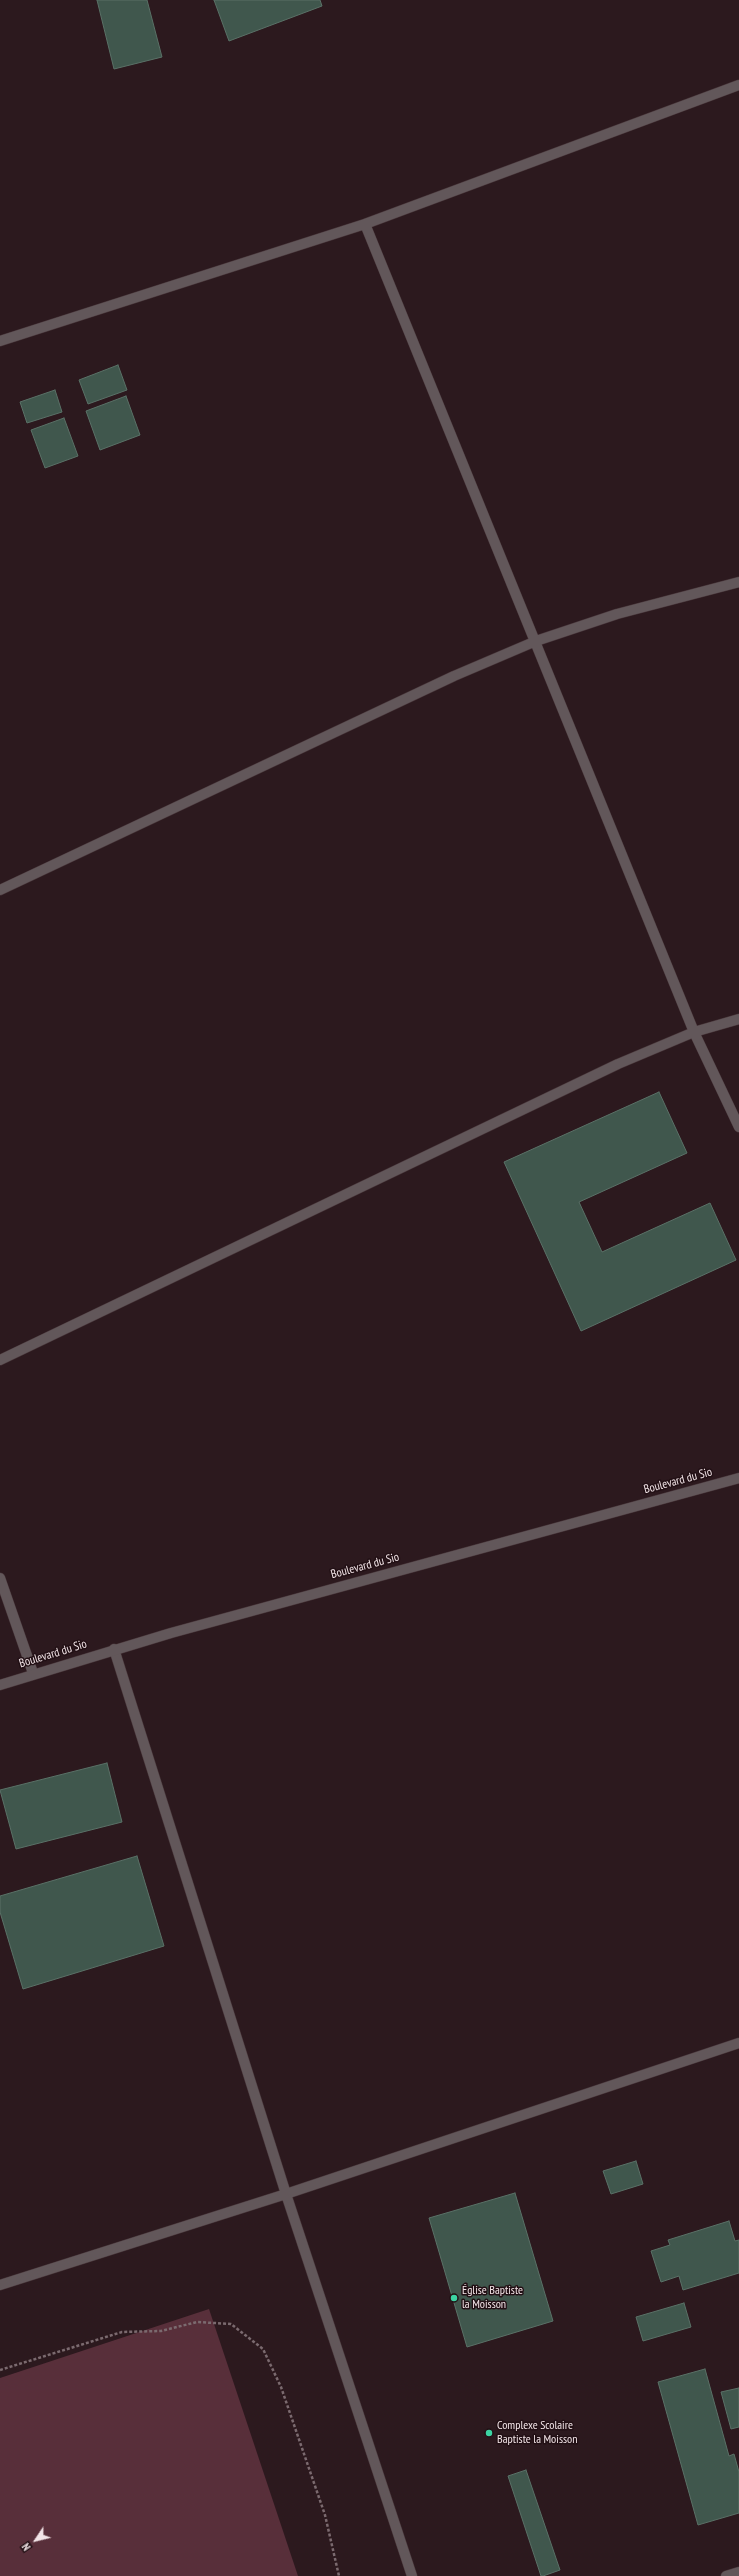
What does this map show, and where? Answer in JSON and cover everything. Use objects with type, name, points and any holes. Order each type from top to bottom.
[{"type":"street","points":[[0,341],[365,224],[739,85]]},
{"type":"street","points":[[365,224],[694,1032],[739,1127]]},
{"type":"street","points":[[0,890],[454,676],[536,641],[617,614],[739,582]]},
{"type":"street","points":[[0,1360],[618,1064],[694,1032],[739,1019]]},
{"type":"street","name":"Boulevard du Sio","points":[[0,1685],[33,1673],[114,1649],[739,1478]]},
{"type":"street","points":[[0,1578],[33,1673]]},
{"type":"street","points":[[114,1649],[286,2194],[412,2576]]},
{"type":"street","points":[[0,2285],[286,2194],[739,2044]]},
{"type":"street","points":[[726,2576],[739,2572]]},
{"type":"path","points":[[0,2370],[122,2332],[161,2331],[197,2322],[231,2324],[262,2349],[281,2387],[325,2515],[339,2576]]},
{"type":"shaded area","points":[[209,2309],[298,2576],[0,2576],[0,2378]]},
{"type":"building","points":[[97,0],[147,0],[162,57],[114,69]]},
{"type":"building","points":[[214,0],[320,0],[322,6],[229,41]]},
{"type":"building","points":[[118,365],[127,390],[88,404],[79,380]]},
{"type":"building","points":[[55,390],[62,412],[27,423],[20,402]]},
{"type":"building","points":[[126,396],[140,435],[100,450],[86,411]]},
{"type":"building","points":[[64,418],[78,456],[45,468],[31,430]]},
{"type":"building","points":[[659,1092],[687,1153],[579,1202],[602,1252],[710,1203],[736,1260],[581,1331],[504,1162]]},
{"type":"building","points":[[107,1763],[122,1822],[16,1849],[0,1790]]},
{"type":"building","points":[[137,1856],[164,1946],[23,1989],[0,1912],[0,1896]]},
{"type":"building","points":[[636,2161],[643,2184],[611,2194],[603,2171]]},
{"type":"building","points":[[515,2193],[553,2321],[467,2347],[429,2218]]},
{"type":"building","points":[[729,2221],[735,2241],[739,2240],[739,2273],[683,2290],[679,2276],[661,2282],[651,2251],[670,2245],[668,2240]]},
{"type":"building","points":[[684,2303],[691,2327],[643,2341],[636,2317]]},
{"type":"building","points":[[705,2369],[729,2456],[734,2454],[739,2472],[739,2513],[698,2525],[658,2382]]},
{"type":"building","points":[[739,2388],[739,2427],[731,2429],[721,2392]]},
{"type":"building","points":[[526,2470],[560,2570],[543,2576],[541,2576],[508,2476]]},
{"type":"place","name":"Église Baptiste la Moisson","points":[[454,2298]]},
{"type":"place","name":"Complexe Scolaire Baptiste la Moisson","points":[[489,2433]]}]
